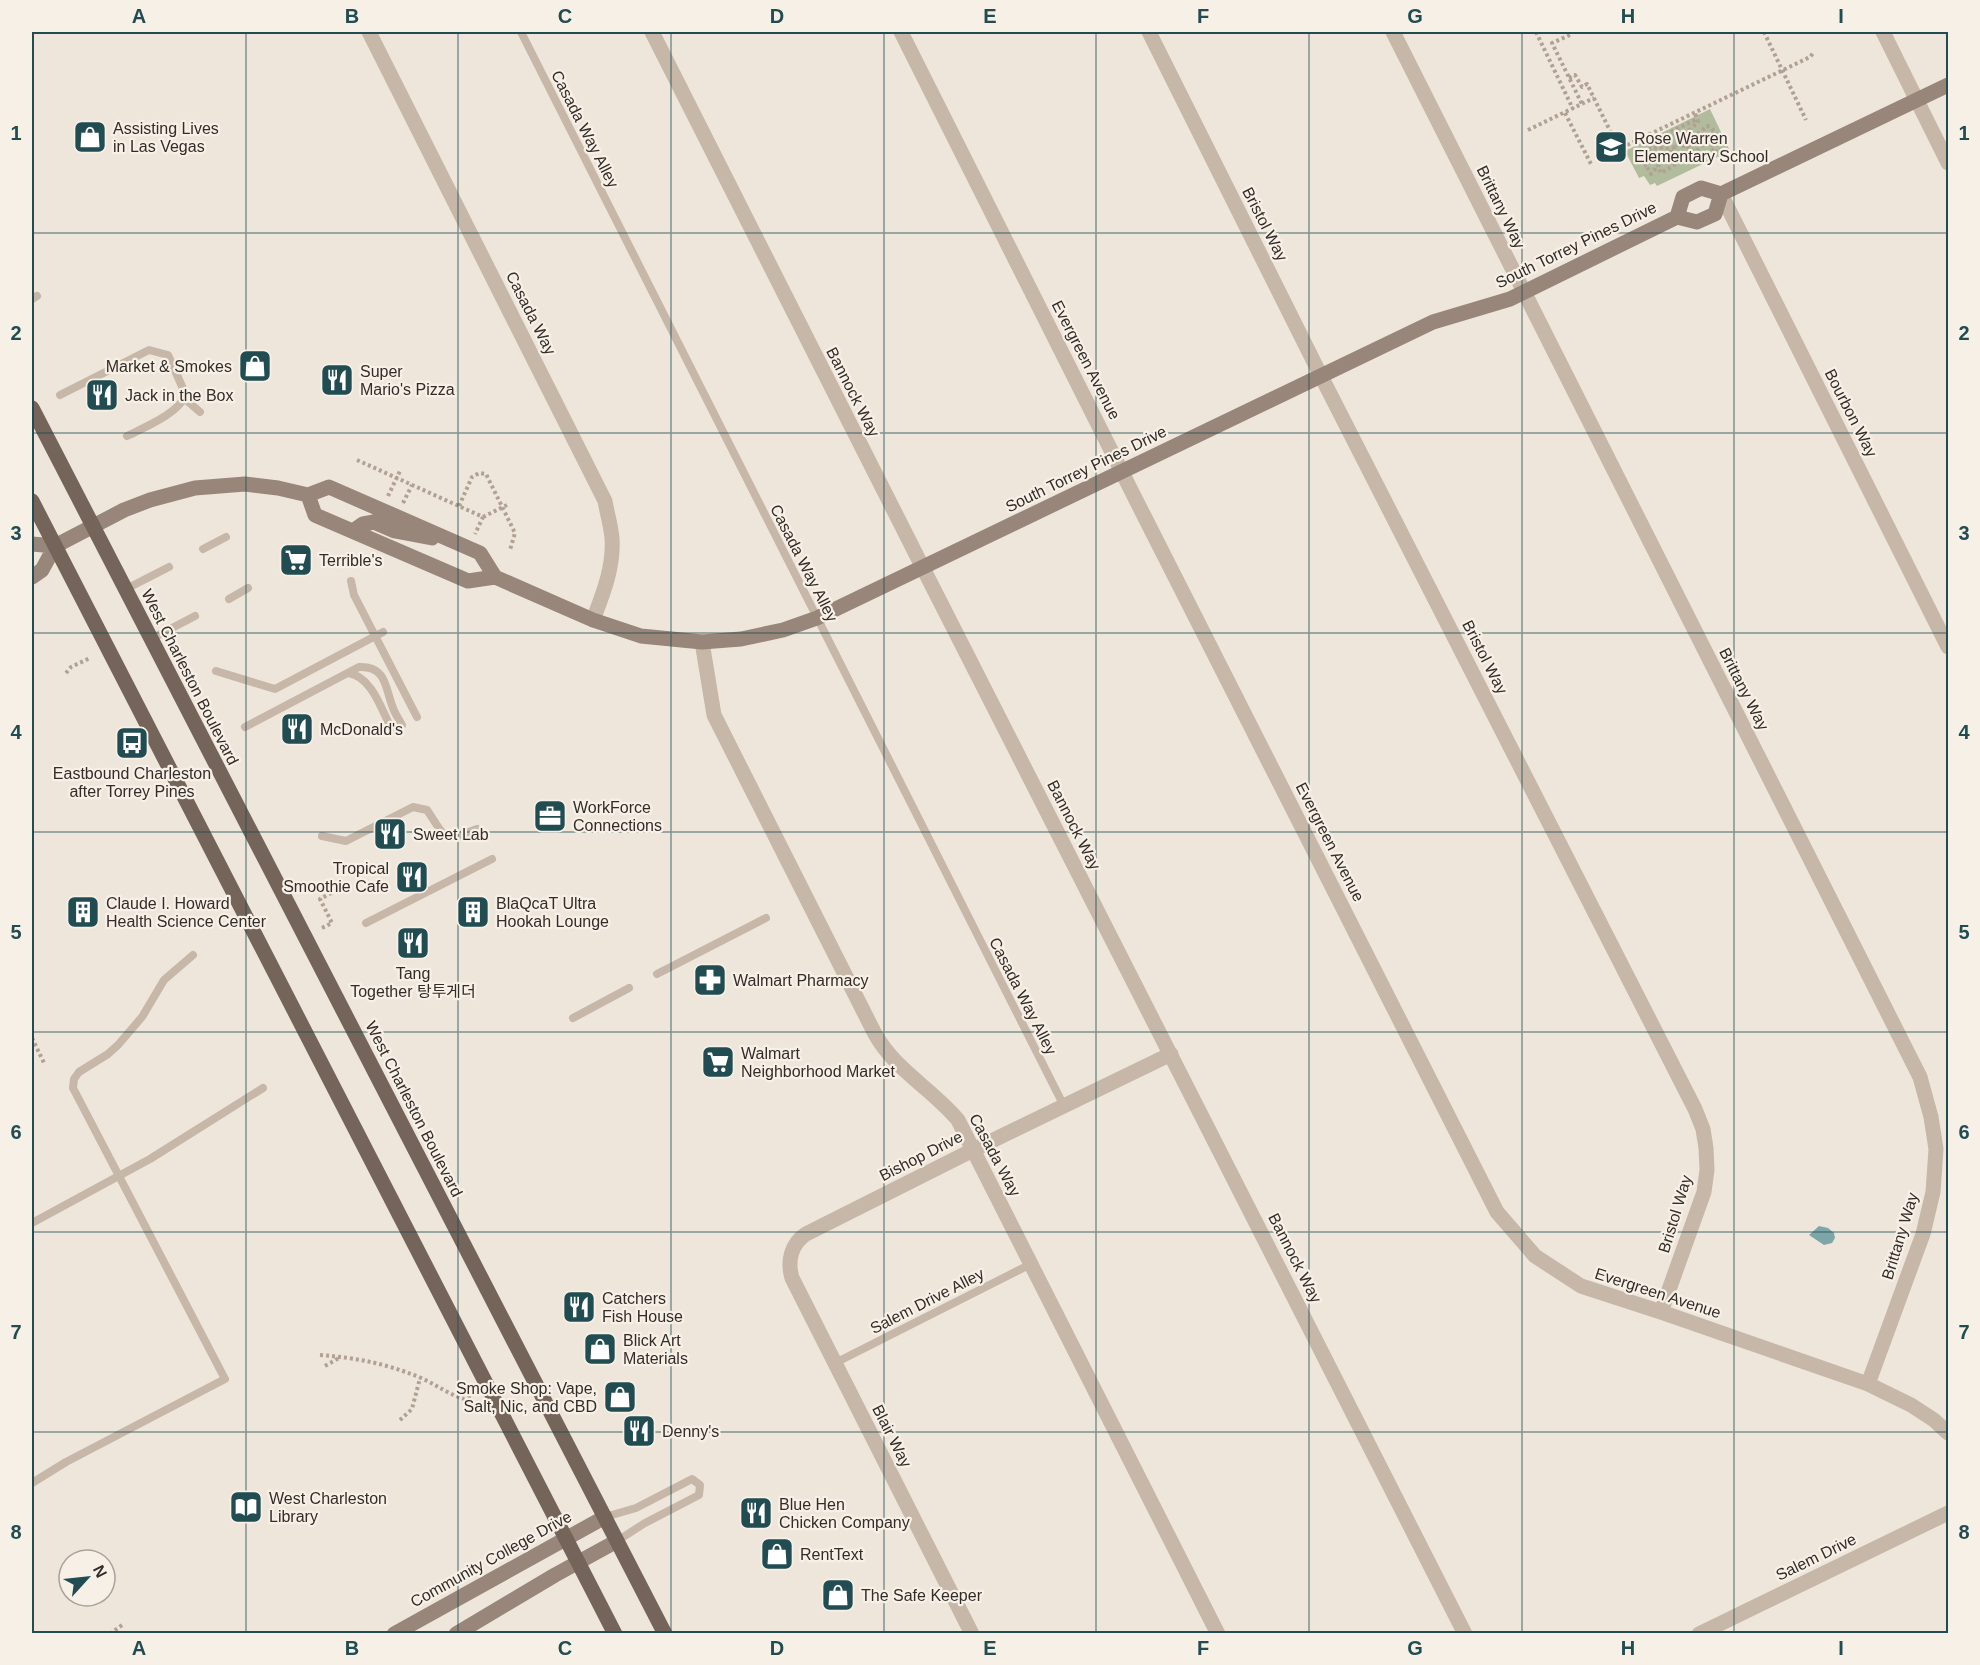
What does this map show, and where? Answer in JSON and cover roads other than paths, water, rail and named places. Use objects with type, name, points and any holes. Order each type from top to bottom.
[{"type":"main road","name":"South Torrey Pines Drive","points":[[1677,217],[1683,197],[1701,188],[1721,194],[1948,85]]},
{"type":"main road","name":"South Torrey Pines Drive","points":[[308,495],[315,515],[468,581],[495,577],[593,620],[641,636],[702,642],[741,639],[783,630],[817,618],[1433,322],[1524,293],[1677,217],[1697,222],[1715,214],[1721,194]]},
{"type":"main road","name":"West Charleston Boulevard","points":[[32,408],[665,1634]]},
{"type":"main road","points":[[32,577],[42,570],[55,546],[92,526],[150,500],[195,488],[246,484],[308,495],[329,487],[480,554],[495,577]]},
{"type":"main road","points":[[32,501],[615,1634]]},
{"type":"main road","points":[[353,531],[363,524],[374,522],[395,531],[457,543]]},
{"type":"main road","points":[[32,544],[55,546]]},
{"type":"main road","name":"Community College Drive","points":[[394,1634],[605,1517]]},
{"type":"main road","points":[[456,1634],[617,1541]]},
{"type":"street","name":"Casada Way","points":[[369,32],[604,501],[612,538],[611,564],[606,588],[593,620]]},
{"type":"street","name":"Bannock Way","points":[[652,32],[1465,1634]]},
{"type":"street","name":"Evergreen Avenue","points":[[902,32],[1497,1212],[1535,1256],[1581,1286],[1868,1384],[1911,1405],[1934,1420],[1948,1433]]},
{"type":"street","name":"Bristol Way","points":[[1149,32],[1321,376],[1695,1109],[1703,1129],[1707,1170],[1704,1192],[1661,1312]]},
{"type":"street","name":"Brittany Way","points":[[1393,32],[1920,1077],[1931,1118],[1936,1149],[1933,1192],[1923,1234],[1868,1384]]},
{"type":"street","points":[[1883,32],[1948,163]]},
{"type":"street","name":"Bourbon Way","points":[[1721,194],[1948,647]]},
{"type":"street","name":"Casada Way","points":[[702,642],[714,715],[875,1034],[884,1050],[896,1064],[958,1120],[1218,1634]]},
{"type":"street","name":"Bishop Drive","points":[[792,1252],[795,1244],[806,1234],[1172,1054]]},
{"type":"street","name":"Blair Way","points":[[792,1252],[790,1272],[792,1278],[972,1634]]},
{"type":"street","name":"Salem Drive","points":[[1699,1634],[1948,1514]]},
{"type":"lane","name":"Casada Way Alley","points":[[520,32],[1064,1106]]},
{"type":"lane","points":[[60,395],[149,350],[168,355],[185,393],[185,399],[177,408],[127,436]]},
{"type":"lane","points":[[185,399],[200,412]]},
{"type":"lane","points":[[203,549],[226,537]]},
{"type":"lane","points":[[124,590],[169,567]]},
{"type":"lane","points":[[351,581],[354,595],[380,634],[417,717]]},
{"type":"lane","points":[[229,599],[248,588]]},
{"type":"lane","points":[[150,640],[195,616]]},
{"type":"lane","points":[[216,671],[275,689],[380,634]]},
{"type":"lane","points":[[245,727],[348,673],[365,667],[374,668],[385,681],[393,708],[402,725]]},
{"type":"lane","points":[[348,673],[355,674],[368,685],[392,730]]},
{"type":"lane","points":[[322,836],[346,842],[413,807],[427,810],[446,837],[454,838],[477,830]]},
{"type":"lane","points":[[366,923],[492,859]]},
{"type":"lane","points":[[657,974],[766,918]]},
{"type":"lane","points":[[32,1483],[66,1462],[225,1379],[73,1088],[74,1079],[79,1072],[118,1045],[142,1017],[164,980],[193,955]]},
{"type":"lane","points":[[573,1018],[629,988]]},
{"type":"lane","points":[[32,1223],[150,1159],[263,1088]]},
{"type":"lane","name":"Salem Drive Alley","points":[[835,1363],[1031,1264]]},
{"type":"lane","points":[[605,1517],[636,1508],[692,1479],[700,1485],[699,1495],[645,1523],[617,1541]]},
{"type":"water","points":[[1819,1226],[1828,1228],[1834,1233],[1835,1238],[1832,1243],[1824,1245],[1809,1235]]},
{"type":"place","name":"Assisting Lives in Las Vegas","points":[[90,137]]},
{"type":"place","name":"Rose Warren Elementary School","points":[[1611,147]]},
{"type":"place","name":"Market & Smokes","points":[[255,366]]},
{"type":"place","name":"Super Mario's Pizza","points":[[337,380]]},
{"type":"place","name":"Jack in the Box","points":[[102,395]]},
{"type":"place","name":"Terrible's","points":[[296,560]]},
{"type":"place","name":"McDonald's","points":[[297,729]]},
{"type":"place","name":"Eastbound Charleston after Torrey Pines","points":[[132,743]]},
{"type":"place","name":"WorkForce Connections","points":[[550,816]]},
{"type":"place","name":"Sweet Lab","points":[[390,834]]},
{"type":"place","name":"Tropical Smoothie Cafe","points":[[412,877]]},
{"type":"place","name":"Claude I. Howard Health Science Center","points":[[83,912]]},
{"type":"place","name":"BlaQcaT Ultra Hookah Lounge","points":[[473,912]]},
{"type":"place","name":"Tang Together 탕투게더","points":[[413,943]]},
{"type":"place","name":"Walmart Pharmacy","points":[[710,980]]},
{"type":"place","name":"Walmart Neighborhood Market","points":[[718,1062]]},
{"type":"place","name":"Catchers Fish House","points":[[579,1307]]},
{"type":"place","name":"Blick Art Materials","points":[[600,1349]]},
{"type":"place","name":"Smoke Shop: Vape, Salt, Nic, and CBD","points":[[620,1397]]},
{"type":"place","name":"Denny's","points":[[639,1431]]},
{"type":"place","name":"West Charleston Library","points":[[246,1507]]},
{"type":"place","name":"Blue Hen Chicken Company","points":[[756,1513]]},
{"type":"place","name":"RentText","points":[[777,1554]]},
{"type":"place","name":"The Safe Keeper","points":[[838,1595]]}]
